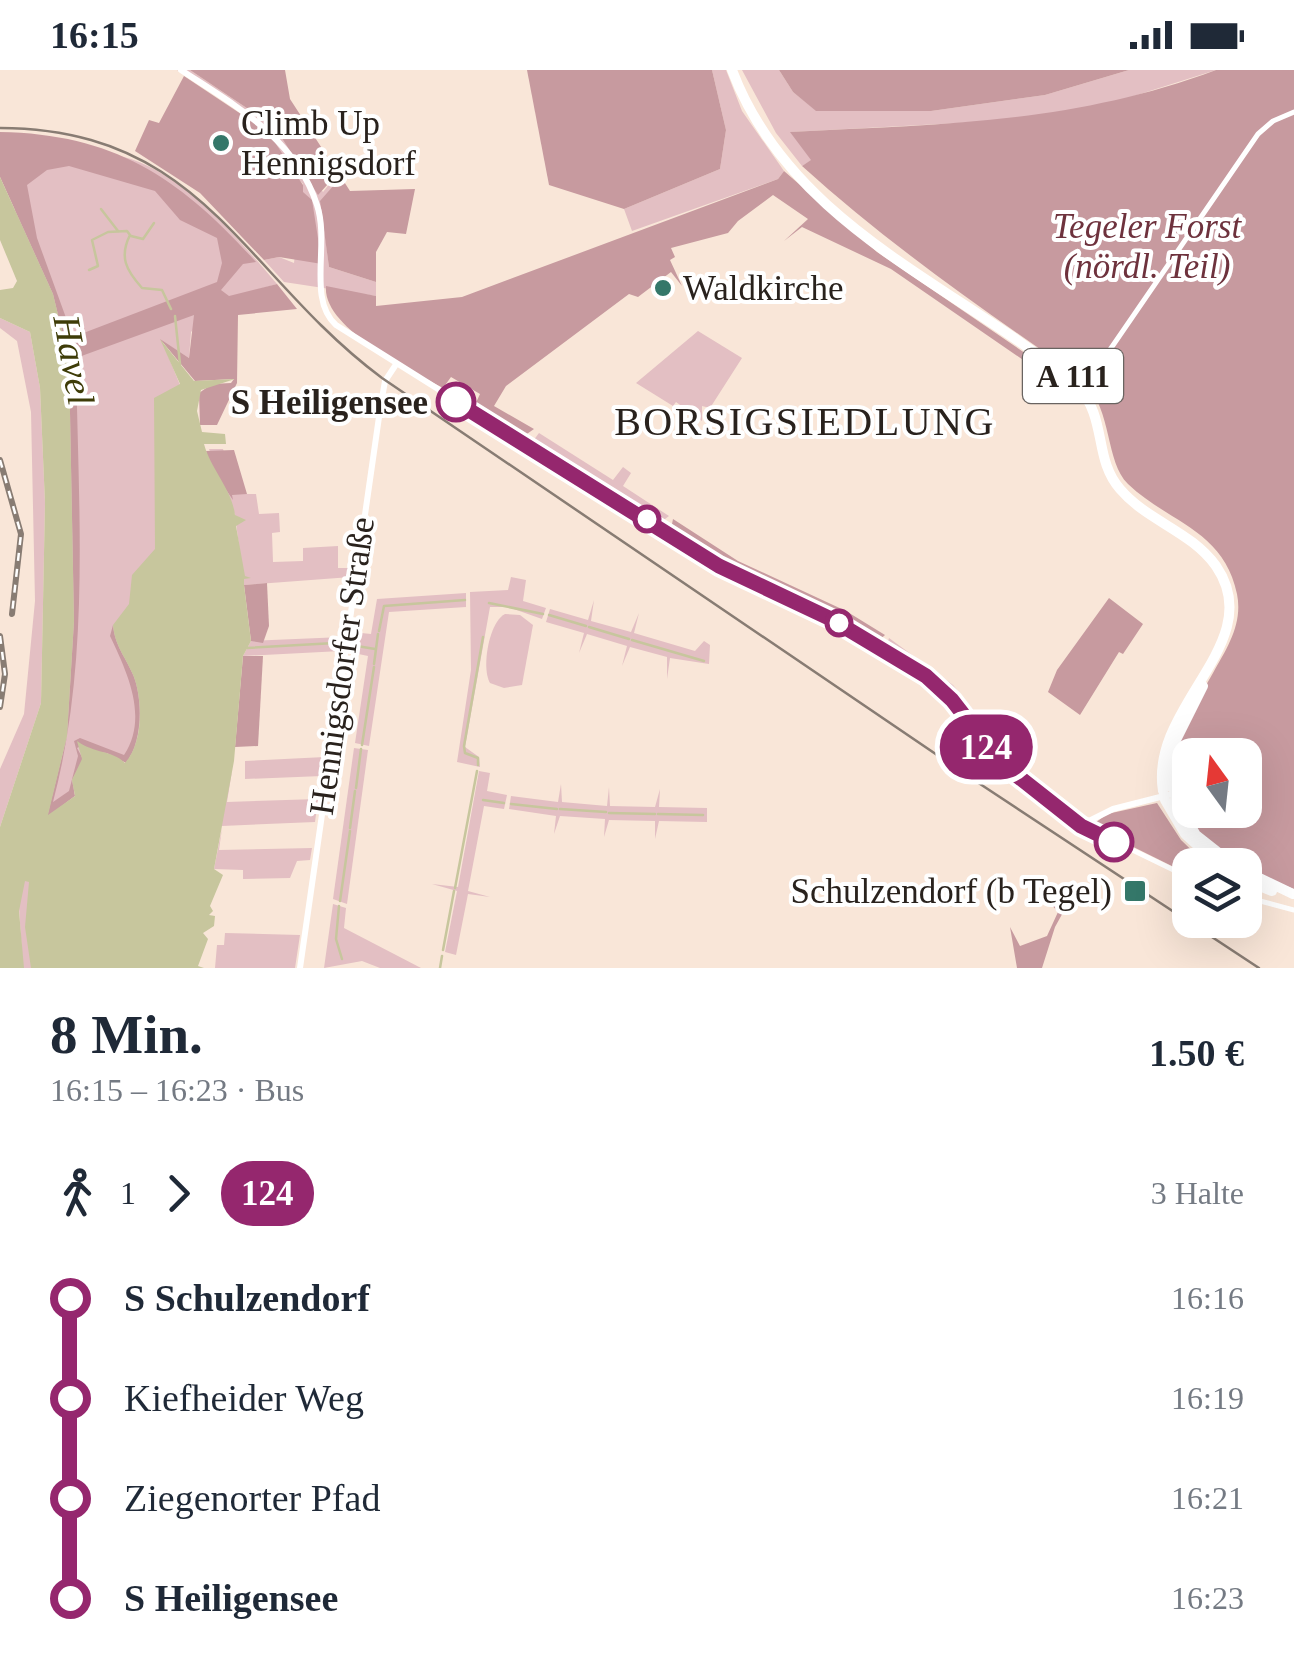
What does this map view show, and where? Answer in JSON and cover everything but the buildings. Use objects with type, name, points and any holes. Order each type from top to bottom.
[{"type":"highway","name":"A 111","points":[[735,70],[761,130],[826,204],[882,250],[1058,371],[1087,396],[1097,414],[1106,464],[1118,487],[1195,544],[1222,576],[1231,616],[1218,654],[1170,730],[1161,761],[1166,795]]},
{"type":"highway","points":[[1166,795],[1180,836],[1196,848]]},
{"type":"highway","points":[[1166,795],[1196,835],[1212,848]]},
{"type":"highway","points":[[1262,884],[1294,896]]},
{"type":"main road","points":[[182,70],[269,129],[287,153],[319,210],[324,254],[320,291],[329,319],[395,366],[552,457],[719,566],[831,619],[926,676],[952,700],[992,755],[1081,826],[1112,809],[1166,795]]},
{"type":"main road","name":"Hennigsdorfer Straße","points":[[300,968],[380,410],[385,382],[395,366]]},
{"type":"street","points":[[1079,395],[1258,134],[1273,121],[1294,112]]},
{"type":"street","points":[[1081,826],[1172,869]]},
{"type":"street","points":[[1262,901],[1294,910]]},
{"type":"shaded area","points":[[177,70],[190,70],[275,127],[323,192],[338,173],[341,177],[321,202],[329,267],[376,282],[376,296],[284,282],[264,260],[279,257],[294,263],[303,184],[238,109]]},
{"type":"shaded area","points":[[712,70],[726,70],[742,111],[784,171],[778,179],[632,231],[624,209],[720,169],[726,130]]},
{"type":"shaded area","points":[[742,70],[779,70],[793,92],[817,111],[931,111],[1045,95],[1129,70],[1216,70],[1093,109],[1015,120],[791,132],[812,160],[802,166],[776,133]]},
{"type":"shaded area","points":[[0,137],[99,151],[153,168],[212,212],[277,284],[221,300],[191,332],[189,358],[162,341],[180,385],[174,525],[135,752],[76,786],[46,835],[39,858],[38,968],[23,968],[18,893],[69,475]]},
{"type":"shaded area","points":[[0,177],[53,294],[69,360],[74,621],[67,736],[48,815],[75,796],[72,780],[82,759],[77,741],[125,763],[138,734],[137,687],[113,625],[129,604],[132,575],[155,549],[154,398],[180,384],[160,339],[194,381],[235,379],[201,390],[197,411],[202,432],[225,434],[226,444],[204,444],[235,515],[246,520],[236,526],[245,576],[251,578],[244,579],[244,585],[251,641],[243,656],[234,761],[214,869],[223,875],[210,906],[214,926],[203,933],[208,939],[198,966],[204,968],[31,968],[25,927],[29,882],[25,881],[19,911],[24,968],[0,968],[0,827],[41,703],[45,503],[40,388],[30,332],[0,318],[0,290],[13,288],[17,281],[0,240]]},
{"type":"shaded area","points":[[0,318],[30,332],[40,388],[45,503],[41,703],[0,827],[0,769],[24,714],[35,601],[31,412],[17,341],[0,328]]},
{"type":"shaded area","points":[[698,331],[742,358],[710,408],[702,406],[702,421],[676,402],[673,406],[636,383]]},
{"type":"shaded area","points":[[539,433],[613,480],[623,467],[631,473],[623,486],[669,516],[661,522],[652,518],[533,441]]},
{"type":"shaded area","points":[[209,449],[223,449],[238,494],[256,494],[259,514],[279,513],[280,532],[272,533],[273,562],[303,561],[303,548],[338,546],[338,568],[352,568],[351,577],[244,585],[235,515]]},
{"type":"shaded area","points":[[511,577],[526,580],[523,601],[546,608],[542,619],[508,607],[490,607],[465,747],[479,757],[480,767],[457,762],[471,670],[470,592],[508,590]]},
{"type":"shaded area","points":[[466,593],[466,607],[389,612],[369,746],[355,743],[368,656],[349,652],[352,632],[371,634],[377,599]]},
{"type":"shaded area","points":[[594,600],[591,621],[631,632],[639,613],[634,633],[695,651],[704,641],[710,645],[709,664],[670,658],[667,679],[667,657],[630,647],[622,666],[627,646],[587,634],[579,653],[584,633],[546,622],[550,609],[588,620]]},
{"type":"shaded area","points":[[505,614],[520,615],[533,625],[522,685],[504,688],[490,683],[486,667],[491,635]]},
{"type":"shaded area","points":[[343,637],[341,651],[243,656],[251,641]]},
{"type":"shaded area","points":[[889,638],[953,685],[1016,761],[1013,766],[950,690],[925,669],[886,648]]},
{"type":"shaded area","points":[[354,748],[368,750],[347,904],[333,899]]},
{"type":"shaded area","points":[[325,757],[322,776],[245,779],[245,761]]},
{"type":"shaded area","points":[[232,771],[227,802],[318,799],[315,822],[222,826],[217,823]]},
{"type":"shaded area","points":[[479,771],[490,773],[487,791],[507,795],[504,809],[484,806],[468,891],[490,897],[468,894],[456,955],[445,952],[457,891],[432,884],[458,887]]},
{"type":"shaded area","points":[[561,784],[562,802],[607,806],[609,787],[610,806],[655,807],[660,789],[659,807],[707,808],[707,822],[659,821],[655,839],[655,821],[609,820],[604,837],[605,819],[560,816],[554,834],[556,816],[509,809],[511,796],[558,802]]},
{"type":"shaded area","points":[[222,828],[219,850],[312,848],[310,860],[297,861],[290,878],[243,879],[243,870],[214,869]]},
{"type":"shaded area","points":[[333,904],[346,908],[344,928],[421,968],[380,968],[362,961],[324,968]]},
{"type":"shaded area","points":[[225,933],[300,935],[295,968],[215,968],[217,945],[224,945]]},
{"type":"green space","points":[[190,70],[285,70],[290,99],[338,173],[318,195],[275,127]]},
{"type":"green space","points":[[527,70],[712,70],[726,130],[720,169],[624,209],[549,185]]},
{"type":"green space","points":[[779,70],[1129,70],[1045,95],[931,111],[816,111],[793,92]]},
{"type":"green space","name":"Tegeler Forst (nördl. Teil)","points":[[1216,70],[1294,70],[1294,889],[1262,874],[1262,848],[1217,848],[1195,828],[1262,828],[1262,738],[1178,738],[1236,626],[1237,594],[1220,555],[1208,541],[1128,484],[1116,463],[1100,407],[1084,380],[940,278],[835,195],[802,166],[811,160],[790,132],[1005,118],[1110,101]]},
{"type":"green space","points":[[184,76],[268,132],[303,185],[303,192],[312,200],[322,264],[279,257],[264,260],[200,193],[135,151],[149,120],[159,123]]},
{"type":"green space","points":[[0,132],[78,141],[112,152],[173,185],[256,262],[243,264],[221,290],[229,296],[277,284],[297,309],[238,315],[237,383],[217,425],[200,425],[199,393],[212,384],[231,383],[234,379],[195,381],[160,339],[189,358],[194,315],[76,358],[80,582],[67,732],[74,621],[69,360],[53,294],[0,177]],"holes":[[[69,166],[155,191],[180,220],[217,238],[222,263],[217,282],[73,337],[37,238],[27,185],[47,170]]]},
{"type":"green space","points":[[784,171],[877,252],[1057,375],[1077,391],[1074,395],[891,269],[802,227],[784,241],[808,219],[773,195],[728,233],[671,248],[675,257],[670,260],[682,286],[671,272],[638,297],[629,294],[506,386],[494,406],[534,429],[524,436],[474,407],[480,394],[451,377],[443,388],[371,346],[338,317],[329,302],[326,286],[376,296],[376,306],[462,297],[778,179]]},
{"type":"green space","points":[[341,177],[350,191],[415,189],[406,234],[387,232],[376,252],[376,282],[329,267],[320,201]]},
{"type":"green space","points":[[234,450],[247,494],[232,495],[233,500],[210,466],[206,451]]},
{"type":"green space","points":[[673,519],[738,561],[846,611],[885,635],[876,643],[835,615],[735,569],[671,529]]},
{"type":"green space","points":[[267,583],[269,626],[263,643],[251,641],[244,585]]},
{"type":"green space","points":[[1109,598],[1143,624],[1123,654],[1119,652],[1080,715],[1048,692],[1057,670]]},
{"type":"green space","points":[[113,625],[137,687],[140,710],[135,745],[126,763],[107,753],[87,751],[83,745],[77,748],[83,759],[72,780],[75,796],[47,817],[66,739],[53,802],[69,791],[78,756],[74,741],[80,738],[124,755],[131,740],[135,725],[133,695],[110,636]]},
{"type":"green space","points":[[243,656],[263,656],[258,746],[235,747]]},
{"type":"green space","points":[[1157,803],[1189,848],[1172,848],[1172,866],[1091,826],[1107,814]]},
{"type":"green space","points":[[1068,884],[1076,889],[1055,927],[1042,968],[1017,968],[1010,927],[1020,946],[1047,936],[1058,912],[1050,903]]},
{"type":"waterway","points":[[101,209],[118,231]]},
{"type":"waterway","points":[[131,236],[143,239],[154,223]]},
{"type":"waterway","points":[[89,270],[98,266],[92,240],[108,232],[127,231],[128,269],[142,288],[162,290],[171,309]]},
{"type":"waterway","points":[[175,316],[180,364]]},
{"type":"waterway","points":[[379,631],[384,606],[465,600]]},
{"type":"waterway","points":[[489,603],[543,614]]},
{"type":"waterway","points":[[549,615],[586,626]]},
{"type":"waterway","points":[[589,627],[629,639]]},
{"type":"waterway","points":[[374,664],[378,634]]},
{"type":"waterway","points":[[478,765],[478,758],[465,753],[464,746],[483,637]]},
{"type":"waterway","points":[[632,640],[704,661]]},
{"type":"waterway","points":[[247,648],[335,643]]},
{"type":"waterway","points":[[351,645],[375,649]]},
{"type":"waterway","points":[[362,745],[374,667]]},
{"type":"waterway","points":[[356,788],[361,749]]},
{"type":"waterway","points":[[455,888],[477,771]]},
{"type":"waterway","points":[[350,828],[355,791]]},
{"type":"waterway","points":[[483,800],[504,803]]},
{"type":"waterway","points":[[511,804],[557,809]]},
{"type":"waterway","points":[[560,809],[606,812]]},
{"type":"waterway","points":[[609,813],[655,814]]},
{"type":"waterway","points":[[658,814],[703,815]]},
{"type":"waterway","points":[[340,901],[350,831]]},
{"type":"waterway","points":[[443,950],[454,891]]},
{"type":"waterway","points":[[339,906],[336,939],[342,959]]},
{"type":"waterway","points":[[440,968],[442,956]]},
{"type":"tram line","points":[[0,128],[69,135],[126,153],[173,180],[215,214],[333,337],[382,378],[971,778],[1259,968]]},
{"type":"railway","points":[[0,460],[21,534],[12,614]]},
{"type":"railway","points":[[0,636],[5,674],[0,707]]},
{"type":"bus line","name":"124","points":[[456,402],[552,457],[719,566],[831,619],[870,646],[926,676],[952,700],[1001,763],[1081,826],[1114,842]]},
{"type":"place","name":"Climb Up Hennigsdorf","points":[[221,143]]},
{"type":"place","name":"Waldkirche","points":[[663,288]]},
{"type":"place","name":"S Heiligensee","points":[[456,402]]},
{"type":"place","name":"Schulzendorf (b Tegel)","points":[[1135,891]]},
{"type":"district","name":"BORSIGSIEDLUNG","points":[[805,421]]},
{"type":"water label","name":"Havel","points":[[74,360]]}]
